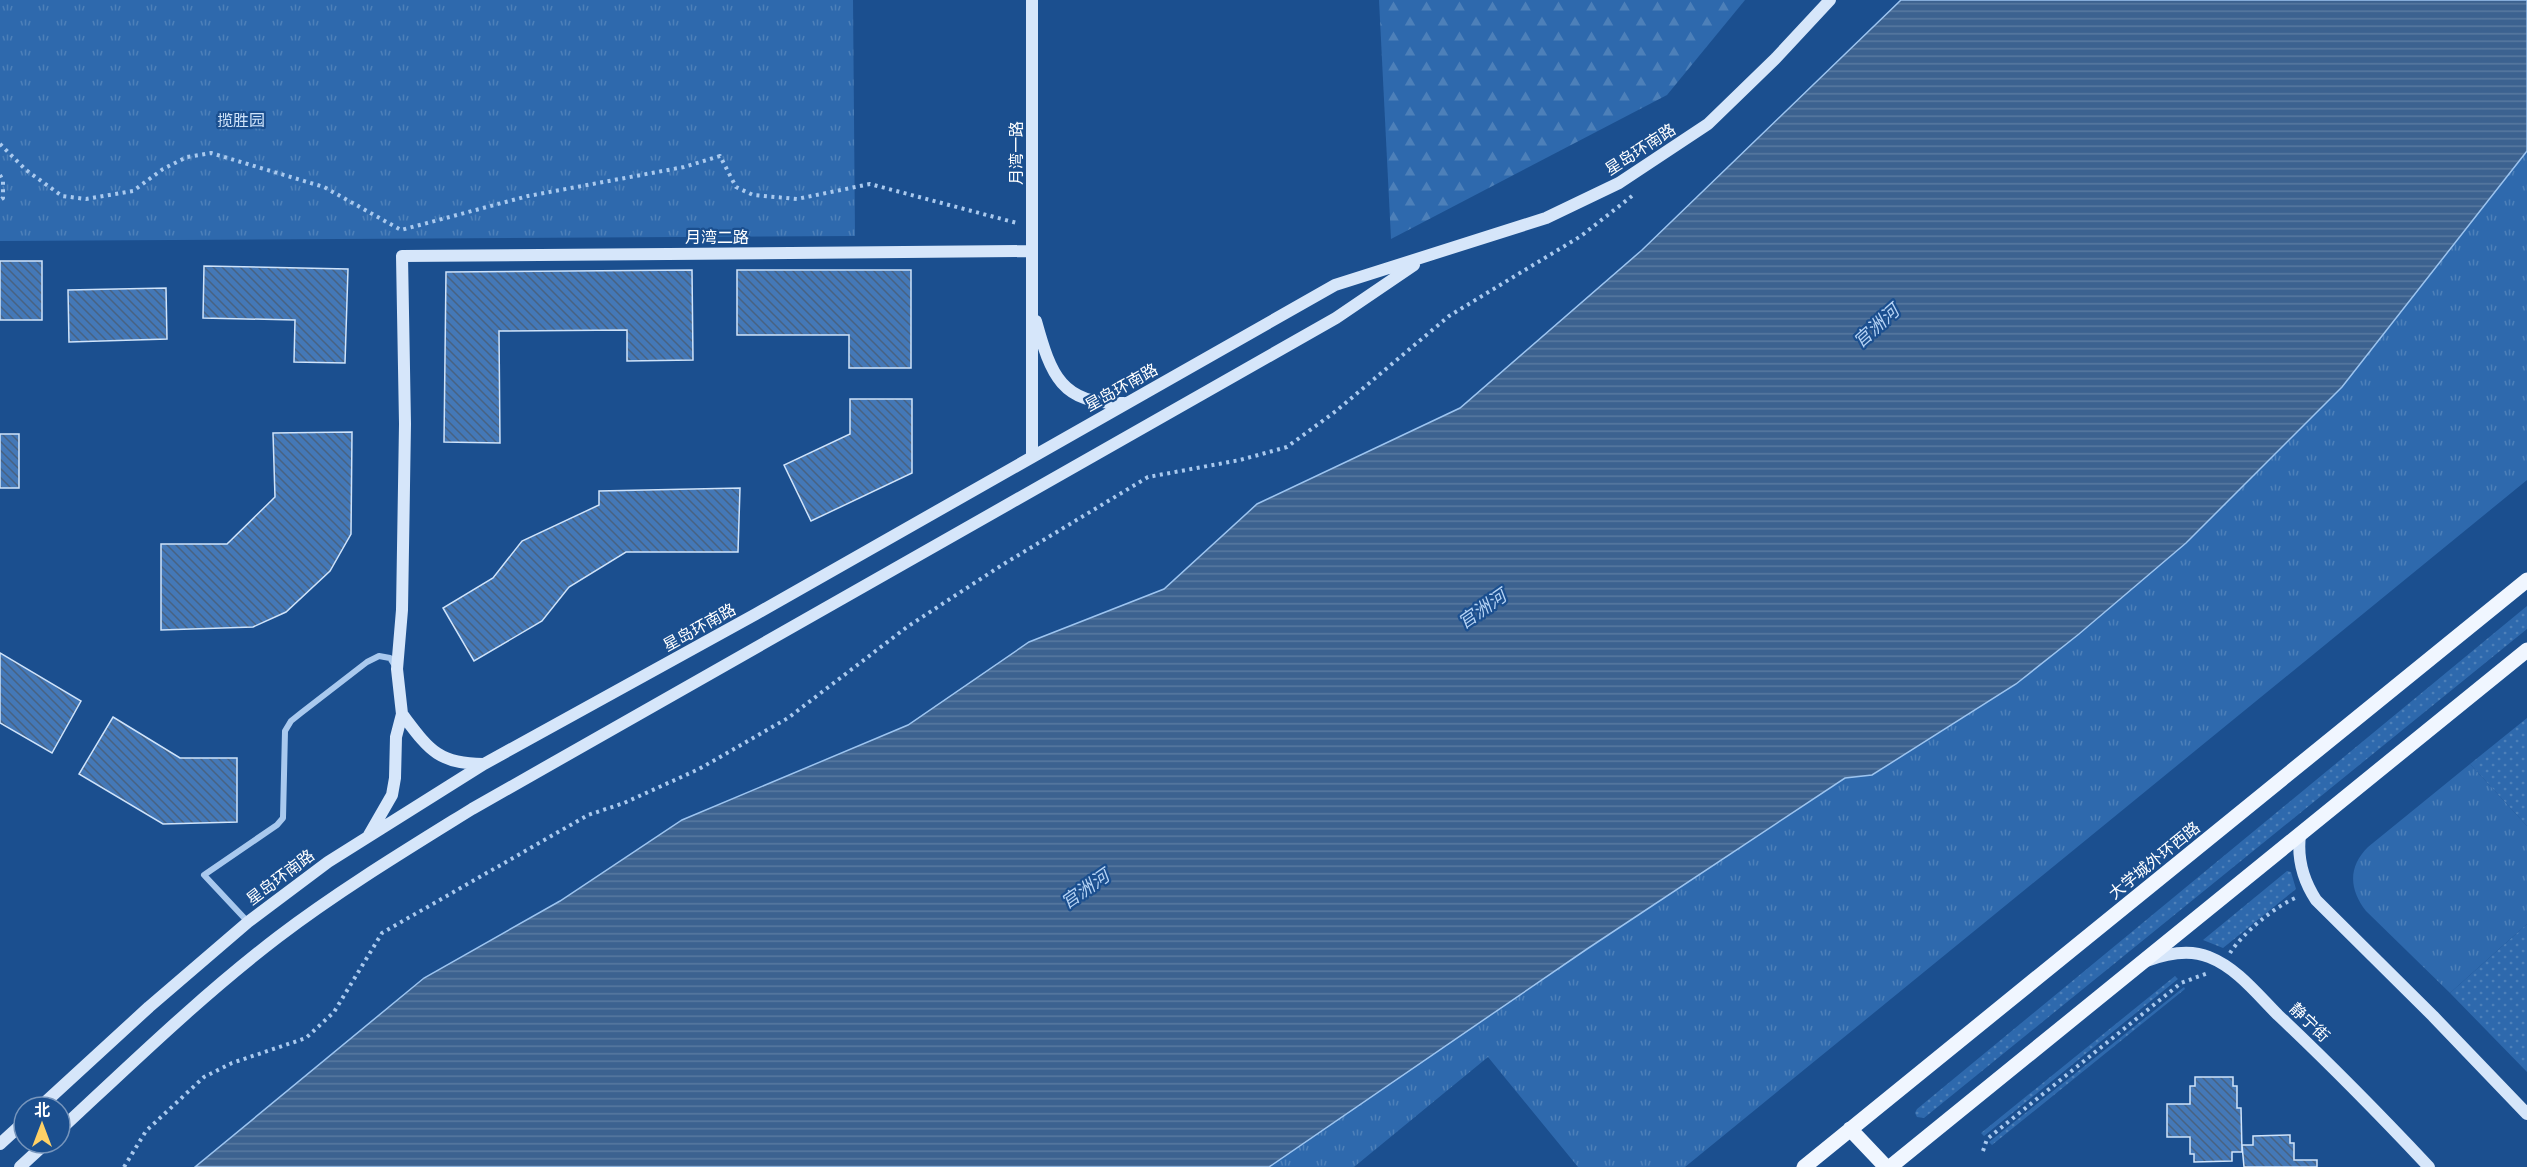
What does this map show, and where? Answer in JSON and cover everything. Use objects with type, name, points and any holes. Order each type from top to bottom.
[{"type":"main road","name":"月湾一路","points":[[1032,0],[1032,456]]},
{"type":"main road","name":"星岛环南路","points":[[53,1095],[149,1007],[248,922],[328,862],[484,764],[766,608],[1335,285],[1546,218],[1585,201],[1654,161],[1708,124],[1776,58],[1830,0]]},
{"type":"main road","name":"月湾二路","points":[[397,669],[402,610],[405,424],[402,256],[1032,251]]},
{"type":"main road","name":"星岛环南路","points":[[72,1119],[209,991],[278,936],[348,886],[472,808],[1336,318],[1425,258]]},
{"type":"main road","name":"月湾一路","points":[[1032,305],[1050,365],[1063,385],[1075,395],[1103,404],[1128,403]]},
{"type":"main road","name":"大学城外环西路","points":[[1804,1167],[2527,580]]},
{"type":"main road","points":[[1850,1129],[1888,1167],[2527,650]]},
{"type":"main road","points":[[369,836],[392,795],[395,778],[396,737],[402,714],[397,669]]},
{"type":"main road","points":[[402,714],[432,750],[448,760],[484,764]]},
{"type":"main road","points":[[2300,835],[2301,865],[2309,890],[2316,900],[2433,1016],[2527,1114]]},
{"type":"main road","name":"静宁街","points":[[2142,962],[2163,955],[2190,953],[2206,955],[2229,968],[2337,1071],[2429,1167]]},
{"type":"main road","points":[[0,1144],[12,1133]]},
{"type":"main road","points":[[20,1167],[33,1155]]},
{"type":"street","points":[[248,922],[204,875],[277,825],[283,818],[285,731],[291,721],[367,662],[379,656],[390,658],[397,669]]},
{"type":"path","points":[[0,144],[34,177],[62,196],[86,199],[134,191],[163,169],[187,157],[211,153],[324,187],[401,230],[528,196],[684,167],[720,156],[736,187],[753,195],[797,199],[870,184],[972,213],[1032,227]]},
{"type":"path","points":[[0,175],[3,181],[3,198],[0,200]]},
{"type":"path","points":[[124,1167],[146,1131],[204,1077],[232,1063],[306,1038],[334,1012],[382,933],[588,815],[624,803],[699,769],[788,718],[907,627],[1002,565],[1148,477],[1240,460],[1287,447],[1336,411],[1449,316],[1581,236],[1640,190]]},
{"type":"path","points":[[2230,953],[2238,941],[2287,901],[2300,897]]},
{"type":"path","points":[[1983,1151],[1987,1139],[2181,983],[2208,973]]},
{"type":"green space","name":"揽胜园","points":[[0,0],[853,0],[855,236],[0,241]]},
{"type":"green space","points":[[1379,0],[1745,0],[1667,95],[1391,239]]},
{"type":"green space","points":[[2527,151],[2527,480],[1685,1167],[1578,1167],[1488,1057],[1354,1167],[1269,1167],[1587,949],[1845,778],[1872,775],[2016,684],[2079,634],[2186,543],[2342,387]]},
{"type":"green space","points":[[2527,606],[2527,629],[1924,1118],[1917,1117],[1915,1113],[1917,1109]]},
{"type":"green space","points":[[2527,718],[2527,826],[2470,764]]},
{"type":"green space","points":[[2470,764],[2527,826],[2527,924],[2450,993],[2366,911],[2356,895],[2353,878],[2357,862],[2368,847]]},
{"type":"green space","points":[[2287,871],[2291,872],[2296,889],[2223,948],[2203,940]]},
{"type":"green space","points":[[2527,924],[2527,1072],[2450,993]]},
{"type":"green space","points":[[2175,976],[2178,979],[1984,1136],[1981,1133]]},
{"type":"green space","points":[[2184,987],[2185,989],[1992,1145],[1989,1142]]},
{"type":"water","name":"官洲河","points":[[1901,0],[2527,0],[2527,151],[2342,387],[2186,543],[2079,634],[2016,684],[1872,775],[1845,778],[1587,949],[1269,1167],[195,1167],[424,978],[560,901],[682,820],[908,725],[1029,642],[1164,589],[1257,504],[1460,408],[1642,250]]},
{"type":"building","points":[[0,261],[42,261],[42,320],[0,320]]},
{"type":"building","points":[[204,266],[348,269],[345,363],[294,362],[295,320],[203,318]]},
{"type":"building","points":[[692,270],[693,360],[627,361],[627,330],[499,331],[500,443],[444,442],[446,272]]},
{"type":"building","points":[[737,270],[911,270],[911,368],[849,368],[849,335],[737,335]]},
{"type":"building","points":[[166,288],[167,339],[69,342],[68,290]]},
{"type":"building","points":[[850,399],[912,399],[912,473],[811,521],[784,465],[850,434]]},
{"type":"building","points":[[352,432],[351,534],[330,571],[286,612],[253,627],[161,630],[161,544],[227,544],[275,497],[273,433]]},
{"type":"building","points":[[0,434],[19,434],[19,488],[0,488]]},
{"type":"building","points":[[740,488],[738,552],[626,552],[569,587],[542,621],[474,661],[443,608],[493,578],[522,541],[599,505],[599,491]]},
{"type":"building","points":[[0,653],[81,701],[52,753],[0,723]]},
{"type":"building","points":[[113,717],[180,758],[237,758],[237,822],[163,824],[79,774]]},
{"type":"building","points":[[2195,1077],[2233,1077],[2233,1086],[2237,1086],[2237,1108],[2241,1108],[2242,1152],[2232,1152],[2232,1161],[2194,1162],[2194,1154],[2190,1154],[2190,1137],[2167,1137],[2167,1104],[2190,1104],[2190,1086],[2195,1086]]},
{"type":"building","points":[[2290,1135],[2290,1143],[2294,1143],[2294,1160],[2317,1160],[2317,1167],[2244,1167],[2242,1145],[2253,1145],[2253,1136]]}]
